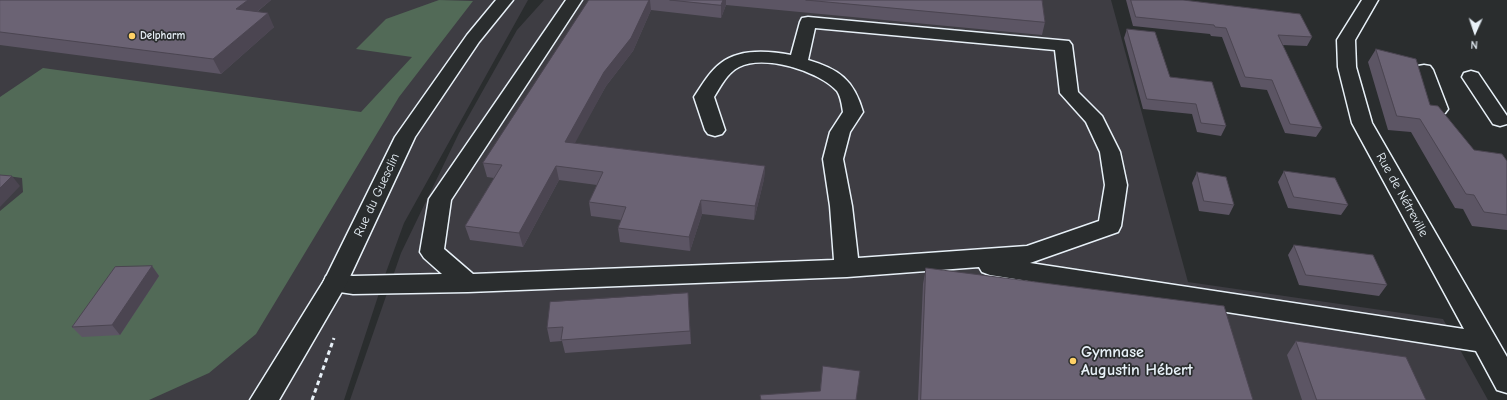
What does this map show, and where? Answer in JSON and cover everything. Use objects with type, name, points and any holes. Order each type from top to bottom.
[{"type":"street","name":"Rue du Guesclin","points":[[264,400],[335,283],[405,137],[473,39],[505,0]]},
{"type":"street","points":[[468,283],[432,252],[440,199],[574,0]]},
{"type":"street","name":"Rue de Nétreville","points":[[1370,0],[1346,40],[1347,67],[1362,123],[1483,342],[1507,382]]},
{"type":"street","points":[[335,283],[353,285],[468,283],[846,268],[1028,255],[1110,226],[1116,185],[1110,152],[1095,120],[1069,93],[1063,45],[808,22],[798,63]]},
{"type":"street","points":[[715,130],[704,97],[719,74],[736,61],[774,57],[798,63],[817,68],[846,89],[853,112],[840,132],[833,159],[841,206],[846,268]]},
{"type":"street","points":[[1424,70],[1438,109]]},
{"type":"street","points":[[1471,77],[1500,120]]},
{"type":"street","points":[[974,258],[993,267],[1483,342]]},
{"type":"shaded area","points":[[0,0],[528,0],[404,223],[385,275],[344,400],[0,400]]},
{"type":"shaded area","points":[[544,0],[1111,0],[1188,282],[1443,319],[1488,400],[350,400],[401,253],[459,133],[517,30]]},
{"type":"green space","points":[[439,0],[473,1],[399,97],[256,334],[209,373],[149,400],[0,400],[0,211],[23,192],[22,178],[0,175],[0,97],[43,68],[361,112],[412,57],[356,49],[386,19]]},
{"type":"building","name":"Delpharm","points":[[0,0],[248,0],[236,9],[268,13],[213,59],[0,32]]},
{"type":"building","points":[[589,0],[649,0],[631,38],[604,72],[565,142],[765,166],[755,206],[701,200],[689,237],[618,228],[626,207],[589,202],[603,172],[556,166],[519,233],[465,226],[502,165],[483,163]]},
{"type":"building","points":[[670,0],[723,0],[721,5]]},
{"type":"building","points":[[806,0],[1042,0],[1045,22]]},
{"type":"building","points":[[1131,0],[1183,0],[1300,14],[1312,37],[1278,35],[1322,128],[1290,124],[1272,80],[1245,77],[1226,28],[1215,27],[1214,25],[1136,17]]},
{"type":"building","points":[[1127,29],[1155,32],[1170,77],[1212,82],[1226,126],[1201,123],[1196,104],[1147,99]]},
{"type":"building","points":[[1376,49],[1416,59],[1430,105],[1438,106],[1474,150],[1502,154],[1507,161],[1507,215],[1484,212],[1474,195],[1466,194],[1420,119],[1397,116]]},
{"type":"building","points":[[1284,171],[1335,178],[1348,205],[1294,197]]},
{"type":"building","points":[[1197,172],[1226,177],[1234,205],[1204,201]]},
{"type":"building","points":[[0,175],[12,176],[0,188]]},
{"type":"building","points":[[1294,245],[1373,255],[1387,285],[1306,275]]},
{"type":"building","points":[[152,266],[112,325],[72,327],[115,267]]},
{"type":"building","name":"Gymnase Augustin Hébert","points":[[926,268],[1224,306],[1253,400],[921,400]]},
{"type":"building","points":[[688,293],[690,331],[561,340],[563,327],[547,328],[550,302]]},
{"type":"building","points":[[1296,341],[1406,357],[1426,400],[1317,400]]},
{"type":"building","points":[[823,366],[860,371],[856,400],[761,400],[760,395],[820,391]]},
{"type":"place","name":"Delpharm","points":[[132,36]]},
{"type":"place","name":"Gymnase Augustin Hébert","points":[[1073,361]]}]
